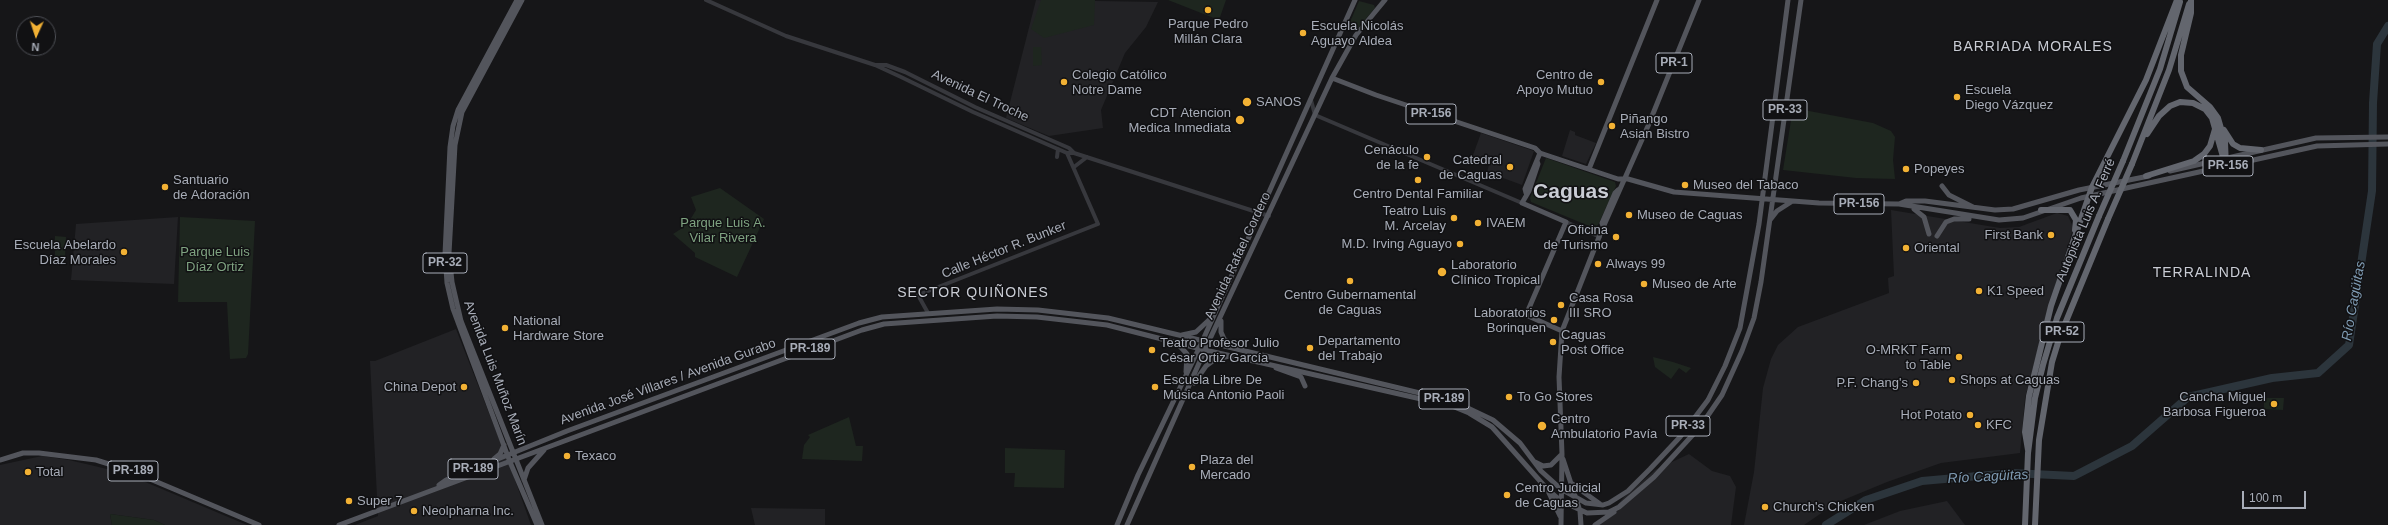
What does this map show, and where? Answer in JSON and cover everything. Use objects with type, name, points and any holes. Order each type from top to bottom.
[{"type":"highway","points":[[2028,452],[2025,432],[2029,396],[2037,357],[2051,306],[2092,187],[2146,80],[2177,0]]},
{"type":"highway","name":"Autopista Luis A. Ferré","points":[[2025,525],[2028,452],[2035,398],[2050,340],[2099,216],[2158,76],[2181,0]]},
{"type":"highway","points":[[2191,0],[2191,14],[2180,62],[2182,77],[2187,87],[2213,110],[2218,126],[2226,166]]},
{"type":"highway","name":"Autopista Luis A. Ferré","points":[[2035,524],[2038,452],[2042,416],[2052,362],[2066,321],[2143,138],[2175,53],[2191,0]]},
{"type":"highway","points":[[2143,138],[2164,110],[2180,102],[2193,103],[2205,109],[2218,126],[2237,146],[2261,150]]},
{"type":"highway","points":[[2146,176],[2194,161],[2204,154],[2210,146],[2218,126]]},
{"type":"highway","points":[[2041,210],[2070,210],[2076,220],[2074,241]]},
{"type":"main road","name":"Avenida Luis Muñoz Marín","points":[[517,0],[458,110],[450,147],[445,235],[446,271],[453,309],[542,525]]},
{"type":"main road","name":"Avenida Luis Muñoz Marín","points":[[522,0],[462,112],[455,145],[449,241],[452,282],[462,321],[507,442],[510,462],[537,525]]},
{"type":"main road","name":"Avenida Rafael Cordero","points":[[1117,525],[1138,475],[1202,342],[1355,0]]},
{"type":"main road","name":"PR-1","points":[[1589,169],[1657,0]]},
{"type":"main road","name":"PR-1","points":[[1561,523],[1562,454],[1559,377],[1562,331],[1600,237],[1603,226],[1648,126],[1699,0]]},
{"type":"main road","name":"PR-33","points":[[1603,505],[1614,501],[1628,491],[1680,437],[1708,400],[1740,328],[1762,199],[1788,0]]},
{"type":"main road","name":"PR-33","points":[[1561,501],[1580,511],[1599,514],[1619,507],[1654,477],[1671,459],[1700,427],[1722,395],[1742,351],[1754,318],[1761,282],[1801,0]]},
{"type":"main road","name":"Avenida Rafael Cordero","points":[[1127,525],[1186,396],[1208,343],[1269,216],[1332,78],[1356,35],[1384,2]]},
{"type":"main road","name":"PR-156","points":[[1332,78],[1382,97],[1535,148],[1540,153]]},
{"type":"main road","name":"PR-156","points":[[1899,204],[1906,201],[1925,201],[1995,210],[2024,208],[2092,187],[2316,138],[2388,137]]},
{"type":"main road","name":"PR-156","points":[[1589,169],[1624,180],[1628,179],[1677,193],[1791,202],[1899,204],[1909,207],[1974,217],[2015,219],[2089,196],[2317,146],[2388,144]]},
{"type":"main road","points":[[1562,331],[1526,315],[1566,222],[1522,203],[1526,193],[1525,189],[1532,177],[1540,153],[1589,169]]},
{"type":"main road","points":[[1942,186],[1949,195],[1976,208]]},
{"type":"main road","points":[[1769,220],[1777,211],[1791,202]]},
{"type":"main road","points":[[1909,207],[1919,211],[1924,217],[1930,234]]},
{"type":"main road","points":[[1937,236],[1946,222],[1974,217]]},
{"type":"main road","name":"Avenida José Villares / Avenida Gurabo","points":[[339,525],[438,486],[446,480],[513,452],[859,323],[882,317],[997,309],[1038,310],[1108,318],[1146,326],[1202,342],[1453,401],[1493,420],[1520,443],[1534,462],[1561,489],[1576,499],[1586,503],[1603,505]]},
{"type":"main road","points":[[1179,336],[1196,332],[1205,326],[1215,312]]},
{"type":"main road","name":"Avenida José Villares / Avenida Gurabo","points":[[438,486],[448,485],[495,466],[510,462],[799,352],[884,324],[997,316],[1037,317],[1106,325],[1229,356],[1318,374],[1432,401],[1469,413],[1496,431],[1548,490],[1561,501]]},
{"type":"main road","points":[[1221,317],[1220,332],[1224,339],[1238,350]]},
{"type":"main road","points":[[1144,334],[1146,326]]},
{"type":"main road","points":[[1175,342],[1187,354],[1185,377]]},
{"type":"main road","points":[[1257,354],[1257,362],[1302,377],[1305,386]]},
{"type":"main road","points":[[1186,396],[1206,366],[1214,360],[1229,356]]},
{"type":"main road","points":[[1318,374],[1347,376]]},
{"type":"main road","points":[[490,462],[500,454],[507,442],[516,446],[530,446]]},
{"type":"main road","points":[[524,480],[528,468],[546,448]]},
{"type":"main road","name":"PR-189","points":[[0,460],[23,453],[39,453],[96,460],[132,471],[259,525]]},
{"type":"main road","points":[[1534,462],[1543,466],[1551,465],[1558,461],[1562,454]]},
{"type":"main road","name":"PR-1","points":[[1562,454],[1580,511],[1581,525]]},
{"type":"main road","points":[[495,466],[508,467],[516,473]]},
{"type":"main road","points":[[1571,483],[1586,496],[1603,505]]},
{"type":"main road","points":[[1548,490],[1561,523]]},
{"type":"main road","points":[[1595,525],[1619,507]]},
{"type":"street","name":"Avenida El Troche","points":[[706,0],[786,36],[875,65],[1067,153],[1074,153],[1269,216]]},
{"type":"street","name":"Avenida El Troche","points":[[875,65],[886,66],[905,72],[975,107],[1069,148],[1074,153]]},
{"type":"street","points":[[1311,100],[1315,114],[1522,203]]},
{"type":"street","points":[[1057,157],[1058,148]]},
{"type":"street","points":[[1067,153],[1074,167],[1086,157]]},
{"type":"street","name":"Calle Héctor R. Bunker","points":[[928,313],[918,295],[1098,224],[1074,167]]},
{"type":"street","points":[[1566,222],[1600,237]]},
{"type":"shaded area","name":"Colegio Católico Notre Dame","points":[[1036,0],[1158,2],[1146,27],[1125,53],[1101,110],[1103,128],[1049,136],[1006,118]]},
{"type":"shaded area","points":[[1570,130],[1575,132],[1575,135],[1596,143],[1586,164],[1562,156]]},
{"type":"shaded area","points":[[1481,133],[1534,151],[1522,185],[1487,172],[1489,165],[1472,158]]},
{"type":"shaded area","name":"Shops at Caguas","points":[[1891,210],[2000,228],[2019,227],[2057,213],[2068,216],[2073,227],[2072,232],[2049,306],[2025,398],[2020,453],[1941,463],[1887,482],[1836,503],[1804,525],[1744,525],[1754,472],[1763,388],[1771,359],[1778,345],[1798,327],[1889,293],[1888,278],[1894,276]]},
{"type":"shaded area","name":"Escuela Abelardo Díaz Morales","points":[[178,217],[174,284],[71,280],[76,224]]},
{"type":"shaded area","points":[[456,329],[514,477],[531,525],[355,525],[378,516],[370,361],[375,361]]},
{"type":"shaded area","points":[[1689,454],[1712,471],[1730,476],[1736,487],[1731,525],[1594,525],[1609,515],[1624,497],[1655,470]]},
{"type":"shaded area","points":[[42,456],[69,460],[124,473],[247,525],[165,525],[154,520],[110,514],[112,525],[0,525],[0,465]]},
{"type":"shaded area","points":[[1947,501],[1965,525],[1864,525],[1900,511]]},
{"type":"shaded area","points":[[751,508],[825,509],[825,525],[755,525]]},
{"type":"green space","points":[[1041,0],[1095,0],[1094,25],[1044,38],[1031,29]]},
{"type":"green space","name":"Parque Pedro Millán Clara","points":[[1168,0],[1226,0],[1219,20]]},
{"type":"green space","points":[[1359,1],[1374,5],[1375,8],[1357,29],[1351,29],[1350,22]]},
{"type":"green space","points":[[1033,47],[1041,47],[1042,65],[1033,66]]},
{"type":"green space","points":[[1793,108],[1873,123],[1891,131],[1895,137],[1893,160],[1895,179],[1856,178],[1783,170]]},
{"type":"green space","points":[[1546,158],[1615,182],[1616,186],[1597,227],[1594,228],[1531,202],[1530,198]]},
{"type":"green space","name":"Parque Luis A. Vilar Rivera","points":[[720,188],[764,219],[737,277],[695,257],[695,253],[673,234],[684,227],[683,223],[690,220],[696,210],[691,197]]},
{"type":"green space","name":"Parque Luis Díaz Ortiz","points":[[180,217],[255,221],[248,354],[246,358],[230,359],[227,302],[178,302]]},
{"type":"green space","points":[[55,236],[66,237],[65,256],[55,256]]},
{"type":"green space","points":[[1653,357],[1691,368],[1686,373],[1679,368],[1671,379],[1655,367]]},
{"type":"green space","name":"Cancha Miguel Barbosa Figueroa","points":[[2264,398],[2284,398],[2283,410],[2264,409]]},
{"type":"green space","points":[[849,417],[856,446],[863,446],[862,461],[802,459],[804,445],[810,437],[808,435]]},
{"type":"green space","points":[[1005,448],[1065,450],[1064,488],[1014,487],[1015,473],[1005,473]]},
{"type":"green space","points":[[110,514],[154,520],[165,525],[112,525]]},
{"type":"waterway","name":"Río Cagüitas","points":[[1826,525],[1866,500],[1922,481],[2012,473],[2074,476],[2132,446],[2188,397],[2272,378],[2318,373],[2349,345],[2372,191],[2373,103],[2377,44],[2388,26]]},
{"type":"place","name":"Parque Pedro Millán Clara","points":[[1208,10]]},
{"type":"place","name":"Escuela Nicolás Aguayo Aldea","points":[[1303,33]]},
{"type":"place","name":"Colegio Católico Notre Dame","points":[[1064,82]]},
{"type":"place","name":"Centro de Apoyo Mutuo","points":[[1601,82]]},
{"type":"place","name":"Escuela Diego Vázquez","points":[[1957,97]]},
{"type":"place","name":"SANOS","points":[[1247,102]]},
{"type":"place","name":"CDT Atencion Medica Inmediata","points":[[1240,120]]},
{"type":"place","name":"Piñango Asian Bistro","points":[[1612,126]]},
{"type":"place","name":"Cenáculo de la fe","points":[[1427,157]]},
{"type":"place","name":"Catedral de Caguas","points":[[1510,167]]},
{"type":"place","name":"Popeyes","points":[[1906,169]]},
{"type":"place","name":"Centro Dental Familiar","points":[[1418,180]]},
{"type":"place","name":"Museo del Tabaco","points":[[1685,185]]},
{"type":"place","name":"Santuario de Adoración","points":[[165,187]]},
{"type":"place","name":"Museo de Caguas","points":[[1629,215]]},
{"type":"place","name":"Teatro Luis M. Arcelay","points":[[1454,218]]},
{"type":"place","name":"IVAEM","points":[[1478,223]]},
{"type":"place","name":"First Bank","points":[[2051,235]]},
{"type":"place","name":"Oficina de Turismo","points":[[1616,237]]},
{"type":"place","name":"M.D. Irving Aguayo","points":[[1460,244]]},
{"type":"place","name":"Oriental","points":[[1906,248]]},
{"type":"place","name":"Escuela Abelardo Díaz Morales","points":[[124,252]]},
{"type":"place","name":"Always 99","points":[[1598,264]]},
{"type":"place","name":"Laboratorio Clínico Tropical","points":[[1442,272]]},
{"type":"place","name":"Centro Gubernamental de Caguas","points":[[1350,281]]},
{"type":"place","name":"Museo de Arte","points":[[1644,284]]},
{"type":"place","name":"K1 Speed","points":[[1979,291]]},
{"type":"place","name":"Casa Rosa III SRO","points":[[1561,305]]},
{"type":"place","name":"Laboratorios Borinquen","points":[[1554,320]]},
{"type":"place","name":"National Hardware Store","points":[[505,328]]},
{"type":"place","name":"Caguas Post Office","points":[[1553,342]]},
{"type":"place","name":"Departamento del Trabajo","points":[[1310,348]]},
{"type":"place","name":"Teatro Profesor Julio César Ortiz García","points":[[1152,350]]},
{"type":"place","name":"O-MRKT Farm to Table","points":[[1959,357]]},
{"type":"place","name":"Shops at Caguas","points":[[1952,380]]},
{"type":"place","name":"P.F. Chang's","points":[[1916,383]]},
{"type":"place","name":"China Depot","points":[[464,387]]},
{"type":"place","name":"Escuela Libre De Música Antonio Paoli","points":[[1155,387]]},
{"type":"place","name":"To Go Stores","points":[[1509,397]]},
{"type":"place","name":"Cancha Miguel Barbosa Figueroa","points":[[2274,404]]},
{"type":"place","name":"Hot Potato","points":[[1970,415]]},
{"type":"place","name":"KFC","points":[[1978,425]]},
{"type":"place","name":"Centro Ambulatorio Pavía","points":[[1542,426]]},
{"type":"place","name":"Texaco","points":[[567,456]]},
{"type":"place","name":"Plaza del Mercado","points":[[1192,467]]},
{"type":"place","name":"Total","points":[[28,472]]},
{"type":"place","name":"Centro Judicial de Caguas","points":[[1507,495]]},
{"type":"place","name":"Super 7","points":[[349,501]]},
{"type":"place","name":"Church's Chicken","points":[[1765,507]]},
{"type":"place","name":"Neolpharna Inc.","points":[[414,511]]},
{"type":"district","name":"BARRIADA MORALES","points":[[2033,47]]},
{"type":"district","name":"Caguas","points":[[1571,192]]},
{"type":"district","name":"TERRALINDA","points":[[2202,273]]},
{"type":"district","name":"SECTOR QUIÑONES","points":[[973,293]]}]
